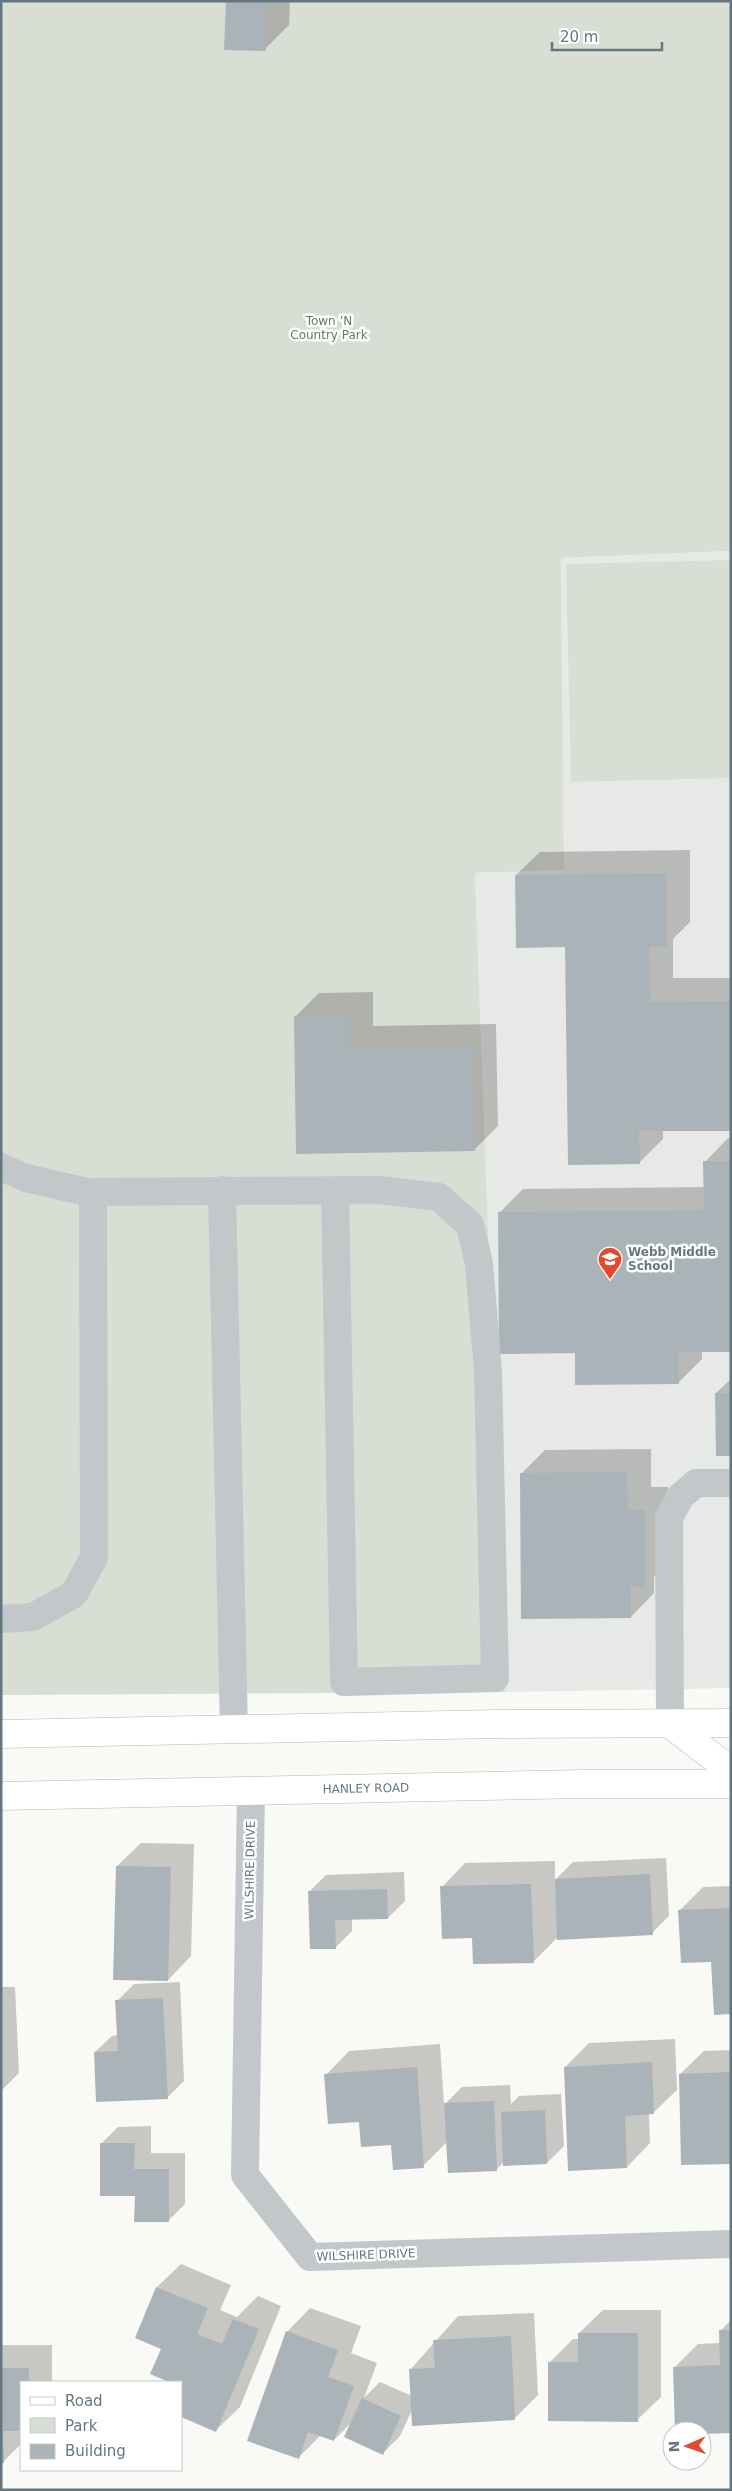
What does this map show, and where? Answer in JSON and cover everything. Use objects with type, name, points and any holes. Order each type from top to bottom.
[{"type":"main road","points":[[1,1734],[496,1724],[731,1723]]},
{"type":"main road","points":[[670,1724],[731,1771]]},
{"type":"main road","name":"HANLEY ROAD","points":[[1,1796],[573,1784],[731,1784]]},
{"type":"street","points":[[1,1167],[26,1178],[93,1192],[379,1190],[439,1197],[470,1225],[479,1264],[488,1371],[496,1678],[344,1682],[335,1191]]},
{"type":"street","points":[[222,1190],[234,1730]]},
{"type":"street","points":[[1,1619],[33,1617],[74,1594],[94,1557],[93,1192]]},
{"type":"street","points":[[670,1724],[669,1518],[680,1497],[696,1483],[731,1483]]},
{"type":"street","name":"WILSHIRE DRIVE","points":[[251,1790],[245,2175],[310,2257],[731,2244]]},
{"type":"shaded area","name":"Webb Middle School","points":[[731,551],[731,1688],[505,1692],[475,873],[564,870],[561,558]]},
{"type":"green space","name":"Town ’N Country Park","points":[[1,1],[731,1],[731,551],[561,558],[564,870],[475,873],[505,1692],[1,1695]]},
{"type":"green space","points":[[731,560],[731,778],[571,782],[566,564]]},
{"type":"building","points":[[226,1],[267,1],[266,51],[224,50]]},
{"type":"building","points":[[666,873],[667,947],[649,947],[650,1002],[731,1001],[731,1131],[639,1131],[640,1164],[568,1165],[565,947],[516,948],[515,875]]},
{"type":"building","points":[[350,1015],[350,1049],[473,1047],[475,1151],[296,1154],[294,1016]]},
{"type":"building","points":[[703,1161],[731,1161],[731,1352],[678,1352],[679,1384],[575,1385],[575,1353],[499,1354],[498,1212],[704,1210]]},
{"type":"building","points":[[715,1393],[731,1393],[731,1456],[716,1456]]},
{"type":"building","points":[[627,1472],[628,1510],[645,1510],[646,1587],[631,1587],[631,1618],[521,1619],[520,1473]]},
{"type":"building","points":[[116,1866],[171,1867],[168,1981],[113,1980]]},
{"type":"building","points":[[650,1874],[653,1935],[557,1940],[555,1879]]},
{"type":"building","points":[[531,1884],[534,1963],[473,1964],[472,1938],[442,1939],[440,1886]]},
{"type":"building","points":[[387,1889],[388,1919],[335,1920],[336,1949],[310,1949],[308,1891]]},
{"type":"building","points":[[731,1908],[731,2014],[714,2015],[711,1962],[681,1963],[678,1910]]},
{"type":"building","points":[[163,1998],[168,2099],[96,2102],[94,2052],[118,2051],[115,2000]]},
{"type":"building","points":[[652,2062],[654,2114],[625,2116],[627,2168],[568,2171],[564,2067]]},
{"type":"building","points":[[417,2067],[424,2168],[393,2170],[391,2145],[361,2147],[359,2122],[328,2124],[324,2074]]},
{"type":"building","points":[[731,2072],[731,2164],[681,2165],[679,2074]]},
{"type":"building","points":[[494,2101],[497,2171],[448,2173],[444,2103]]},
{"type":"building","points":[[545,2110],[547,2164],[503,2166],[501,2112]]},
{"type":"building","points":[[100,2143],[135,2143],[134,2169],[169,2169],[169,2222],[134,2222],[135,2196],[100,2196]]},
{"type":"building","points":[[156,2287],[208,2308],[197,2334],[222,2344],[233,2319],[259,2329],[216,2432],[182,2417],[182,2381],[167,2381],[150,2374],[161,2349],[135,2338]]},
{"type":"building","points":[[719,2330],[731,2330],[731,2433],[712,2434],[712,2421],[675,2421],[673,2367],[720,2365]]},
{"type":"building","points":[[286,2331],[338,2350],[328,2377],[354,2386],[334,2441],[308,2432],[299,2459],[247,2441]]},
{"type":"building","points":[[578,2333],[638,2333],[638,2422],[548,2421],[548,2362],[578,2362]]},
{"type":"building","points":[[511,2336],[515,2420],[412,2426],[409,2369],[435,2368],[433,2340]]},
{"type":"building","points":[[1,2368],[29,2368],[29,2381],[20,2381],[20,2431],[3,2431],[4,2463],[1,2463]]},
{"type":"building","points":[[362,2398],[401,2416],[383,2455],[344,2437]]},
{"type":"place","name":"Webb Middle School","points":[[610,1280]]}]
